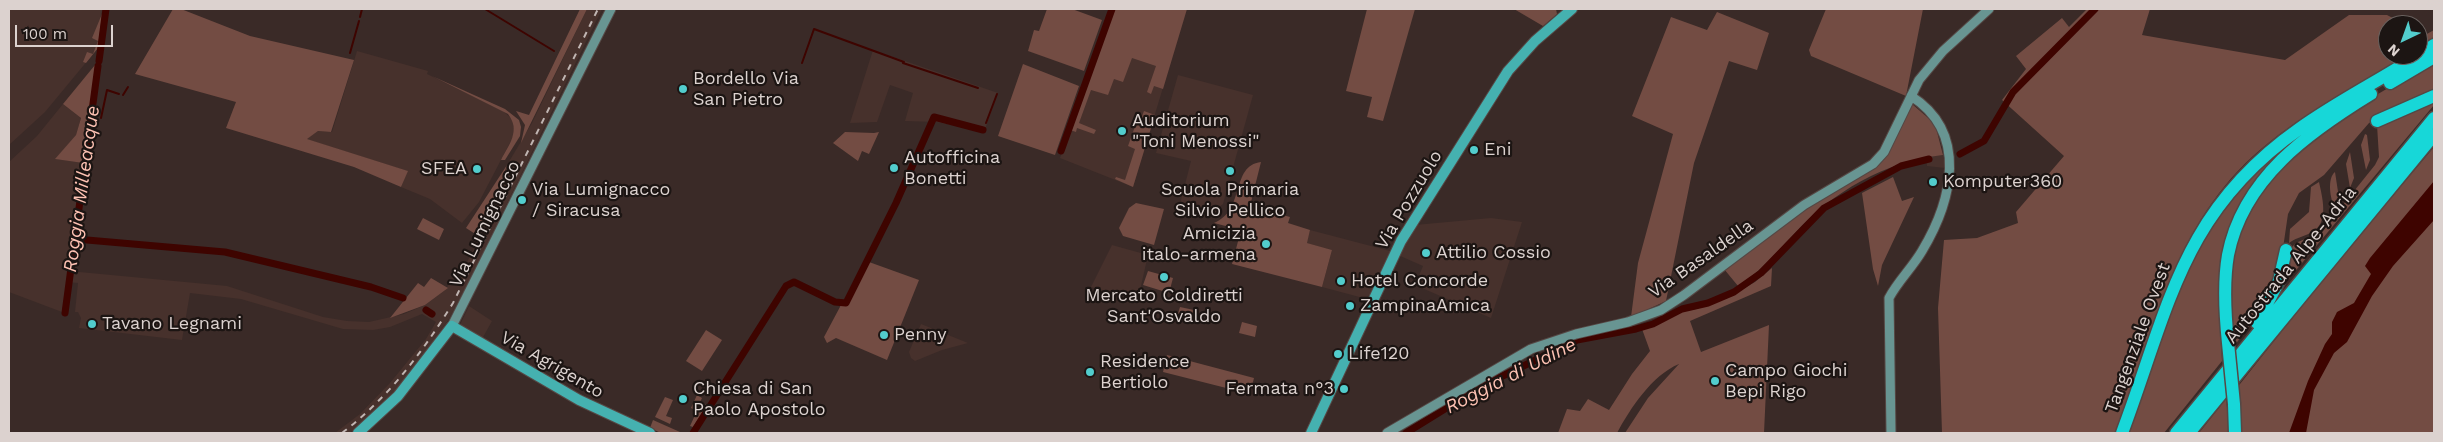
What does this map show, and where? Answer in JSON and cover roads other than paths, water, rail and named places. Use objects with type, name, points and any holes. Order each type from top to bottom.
[{"type":"highway","name":"Tangenziale Ovest","points":[[2122,433],[2170,294],[2196,240],[2213,212],[2250,169],[2299,129],[2434,45]]},
{"type":"highway","points":[[2235,433],[2225,284],[2228,255],[2241,217],[2254,193],[2288,153],[2333,117],[2434,57]]},
{"type":"highway","points":[[2377,121],[2434,96]]},
{"type":"highway","name":"Autostrada Alpe-Adria","points":[[2176,433],[2434,118]]},
{"type":"highway","name":"Autostrada Alpe-Adria","points":[[2189,433],[2434,134]]},
{"type":"highway","points":[[2208,394],[2219,371],[2266,309],[2278,281],[2286,250]]},
{"type":"highway","points":[[2196,433],[2218,407],[2223,391]]},
{"type":"main road","name":"Via Pozzuolo","points":[[1311,433],[1405,234],[1508,71],[1535,41],[1572,9]]},
{"type":"main road","name":"Via Agrigento","points":[[452,326],[561,390],[650,433]]},
{"type":"main road","name":"Via Lumignacco","points":[[358,433],[398,396],[452,326]]},
{"type":"street","name":"Via Lumignacco","points":[[452,326],[611,9]]},
{"type":"street","name":"Via Basaldella","points":[[1387,433],[1531,349],[1576,334],[1643,317],[1684,295],[1804,205],[1877,161],[1884,152],[1919,80],[1938,57],[1988,9]]},
{"type":"street","points":[[1892,433],[1889,298],[1894,287],[1920,255],[1931,234],[1951,178],[1943,130],[1935,117],[1911,96]]},
{"type":"waterway","name":"Roggia Milleacque","points":[[99,61],[106,9]]},
{"type":"waterway","points":[[360,17],[362,9]]},
{"type":"waterway","points":[[485,9],[554,51]]},
{"type":"waterway","points":[[1061,151],[1112,9]]},
{"type":"waterway","name":"Roggia di Udine","points":[[1960,154],[1984,141],[2013,92],[2095,9]]},
{"type":"waterway","points":[[350,53],[359,21]]},
{"type":"waterway","points":[[802,63],[814,29],[903,63],[978,88]]},
{"type":"waterway","name":"Roggia Milleacque","points":[[65,313],[98,66]]},
{"type":"waterway","points":[[123,95],[128,87]]},
{"type":"waterway","points":[[101,118],[107,90],[119,94]]},
{"type":"waterway","points":[[986,123],[997,94]]},
{"type":"waterway","points":[[693,433],[786,286],[794,282],[835,302],[846,303],[896,203],[934,117],[983,130]]},
{"type":"waterway","name":"Roggia di Udine","points":[[1406,433],[1482,386],[1577,340],[1653,324],[1682,309],[1708,303],[1734,292],[1761,273],[1824,208],[1901,166],[1929,159]]},
{"type":"waterway","points":[[87,240],[225,252],[371,287],[403,298]]},
{"type":"waterway","points":[[426,310],[432,314]]},
{"type":"railway","points":[[342,433],[375,405],[404,373],[453,303],[598,9]]},
{"type":"place","name":"Bordello Via San Pietro","points":[[683,89]]},
{"type":"place","name":"Auditorium \"Toni Menossi\"","points":[[1122,131]]},
{"type":"place","name":"Eni","points":[[1474,150]]},
{"type":"place","name":"Autofficina Bonetti","points":[[894,168]]},
{"type":"place","name":"SFEA","points":[[477,169]]},
{"type":"place","name":"Scuola Primaria Silvio Pellico","points":[[1230,171]]},
{"type":"place","name":"Komputer360","points":[[1933,182]]},
{"type":"place","name":"Via Lumignacco / Siracusa","points":[[522,200]]},
{"type":"place","name":"Amicizia italo-armena","points":[[1266,244]]},
{"type":"place","name":"Attilio Cossio","points":[[1426,253]]},
{"type":"place","name":"Mercato Coldiretti Sant'Osvaldo","points":[[1164,277]]},
{"type":"place","name":"Hotel Concorde","points":[[1341,281]]},
{"type":"place","name":"ZampinaAmica","points":[[1350,306]]},
{"type":"place","name":"Tavano Legnami","points":[[92,324]]},
{"type":"place","name":"Penny","points":[[884,335]]},
{"type":"place","name":"Life120","points":[[1338,354]]},
{"type":"place","name":"Residence Bertiolo","points":[[1090,372]]},
{"type":"place","name":"Campo Giochi Bepi Rigo","points":[[1715,381]]},
{"type":"place","name":"Fermata n°3","points":[[1344,389]]},
{"type":"place","name":"Chiesa di San Paolo Apostolo","points":[[683,399]]}]
